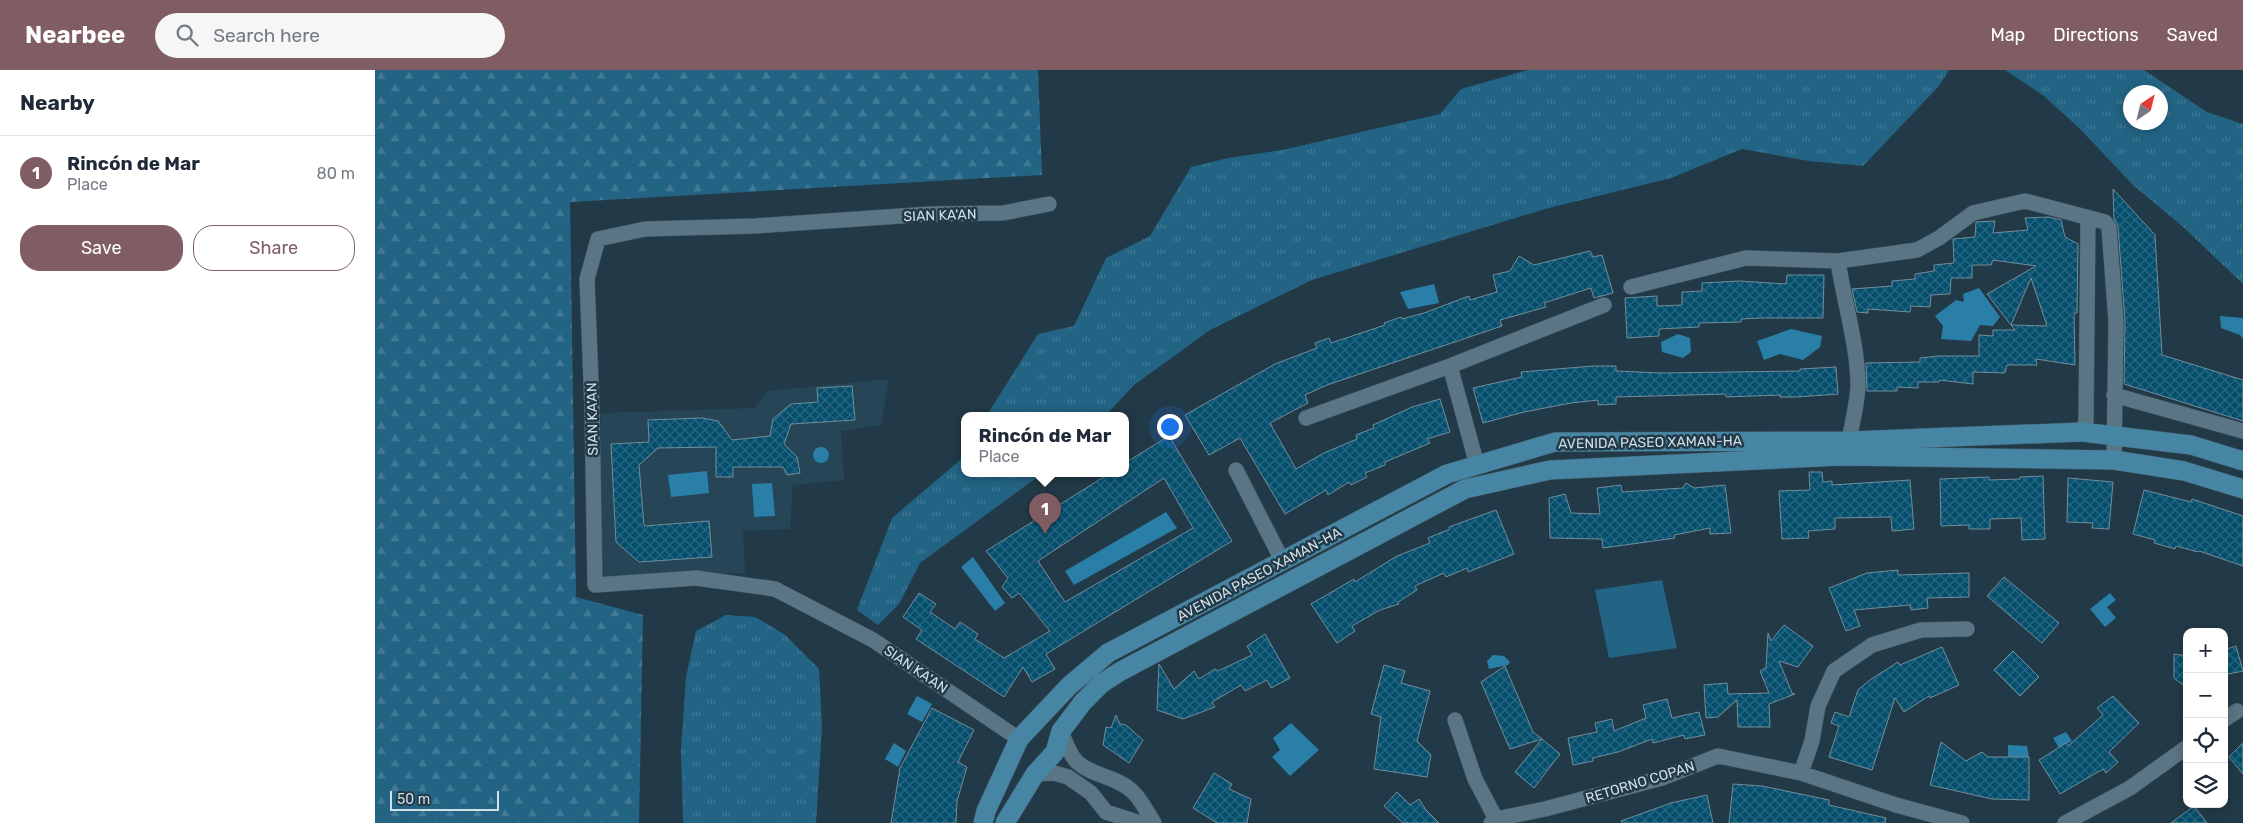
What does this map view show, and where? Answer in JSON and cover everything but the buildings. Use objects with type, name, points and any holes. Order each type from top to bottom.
[{"type":"main road","name":"AVENIDA PASEO XAMAN-HA","points":[[985,817],[1019,740],[1069,686],[1107,654],[1447,474],[1555,442],[1849,441],[2082,432],[2191,445],[2243,461]]},
{"type":"main road","points":[[1565,442],[1568,469]]},
{"type":"main road","name":"AVENIDA PASEO XAMAN-HA","points":[[1006,821],[1035,774],[1055,752],[1061,731],[1083,702],[1102,684],[1121,671],[1465,489],[1550,470],[1841,456],[2113,460],[2184,471],[2243,489]]},
{"type":"main road","points":[[1407,496],[1415,515]]},
{"type":"main road","points":[[1069,686],[1083,702]]},
{"type":"main road","points":[[985,817],[1006,821]]},
{"type":"street","points":[[1631,287],[1746,258],[1838,261],[1917,250],[1939,238],[1973,213],[2025,201],[2105,222],[2109,228],[2116,322],[2113,460]]},
{"type":"street","name":"SIAN KA'AN","points":[[1019,740],[873,640],[775,589],[696,578],[595,585],[592,408],[587,278],[598,239],[645,230],[755,226],[930,214],[1003,213],[1049,204]]},
{"type":"street","points":[[2082,432],[2086,421],[2088,218]]},
{"type":"street","points":[[1838,261],[1844,300],[1855,339],[1858,386],[1849,441]]},
{"type":"street","points":[[1306,418],[1450,366],[1604,305]]},
{"type":"street","points":[[1450,366],[1477,465]]},
{"type":"street","points":[[2114,395],[2243,431]]},
{"type":"street","points":[[1236,470],[1283,562]]},
{"type":"street","points":[[1801,773],[1812,741],[1818,706],[1835,671],[1872,645],[1921,630],[1967,630]]},
{"type":"street","points":[[1455,720],[1475,779],[1493,821]]},
{"type":"street","points":[[1061,731],[1069,751],[1077,762],[1088,769],[1112,778],[1132,791],[1154,823]]},
{"type":"street","points":[[2065,823],[2130,788],[2183,750]]},
{"type":"street","name":"RETORNO COPAN","points":[[1493,821],[1662,778],[1718,756],[1801,773],[1962,823]]},
{"type":"street","points":[[1035,774],[1054,773],[1069,777],[1091,793],[1106,812],[1140,823]]},
{"type":"shaded area","points":[[1434,284],[1439,303],[1408,309],[1400,292]]},
{"type":"shaded area","points":[[1979,288],[2000,317],[1993,326],[1980,325],[1971,341],[1941,339],[1943,326],[1935,316],[1956,300],[1964,302],[1963,294]]},
{"type":"shaded area","points":[[2220,316],[2243,318],[2243,339],[2240,335],[2221,328]]},
{"type":"shaded area","points":[[1791,329],[1822,336],[1820,347],[1803,360],[1780,354],[1764,360],[1757,341]]},
{"type":"shaded area","points":[[1678,334],[1690,338],[1691,352],[1683,358],[1662,352],[1661,342]]},
{"type":"shaded area","points":[[889,379],[881,425],[841,431],[844,480],[793,485],[790,529],[743,531],[745,573],[601,576],[601,413],[754,408],[767,391]]},
{"type":"shaded area","points":[[818,447],[824,447],[829,452],[827,461],[818,463],[813,458],[813,452]]},
{"type":"shaded area","points":[[707,471],[709,493],[671,497],[668,475]]},
{"type":"shaded area","points":[[772,483],[775,516],[754,517],[752,484]]},
{"type":"shaded area","points":[[1166,512],[1177,528],[1074,585],[1065,571]]},
{"type":"shaded area","points":[[973,557],[1005,603],[995,611],[961,567]]},
{"type":"shaded area","points":[[2110,593],[2116,600],[2107,607],[2116,618],[2105,627],[2090,609]]},
{"type":"shaded area","points":[[1493,655],[1504,656],[1510,662],[1508,665],[1489,669],[1487,661]]},
{"type":"shaded area","points":[[917,696],[932,704],[922,722],[907,714]]},
{"type":"shaded area","points":[[1291,723],[1319,750],[1290,776],[1272,757],[1280,750],[1273,738]]},
{"type":"shaded area","points":[[2066,732],[2072,741],[2059,748],[2053,738]]},
{"type":"shaded area","points":[[894,743],[906,751],[898,767],[885,759]]},
{"type":"shaded area","points":[[2008,745],[2027,746],[2029,757],[2008,757]]},
{"type":"green space","points":[[375,70],[1038,70],[1042,175],[570,202],[576,597],[643,615],[639,823],[375,823]]},
{"type":"green space","points":[[1528,70],[1949,70],[1939,86],[1863,166],[1809,161],[1742,149],[1671,178],[1545,209],[1312,280],[1210,330],[1134,385],[1109,412],[989,412],[1038,334],[1074,326],[1106,258],[1150,236],[1191,167],[1228,158],[1282,150],[1440,114],[1461,89]]},
{"type":"green space","points":[[2005,70],[2144,70],[2166,85],[2123,85],[2123,130],[2168,130],[2168,86],[2207,112],[2243,124],[2243,284],[2181,225],[2134,186],[2080,129],[2044,96]]},
{"type":"green space","points":[[961,458],[961,477],[1038,477],[920,563],[899,604],[878,625],[857,610],[892,518]]},
{"type":"green space","points":[[1662,580],[1677,648],[1609,658],[1595,590]]},
{"type":"green space","points":[[726,615],[755,617],[784,634],[819,669],[822,727],[816,823],[683,823],[681,750],[686,677],[696,631]]},
{"type":"place","name":"Rincón de Mar","points":[[1045,534]]}]
